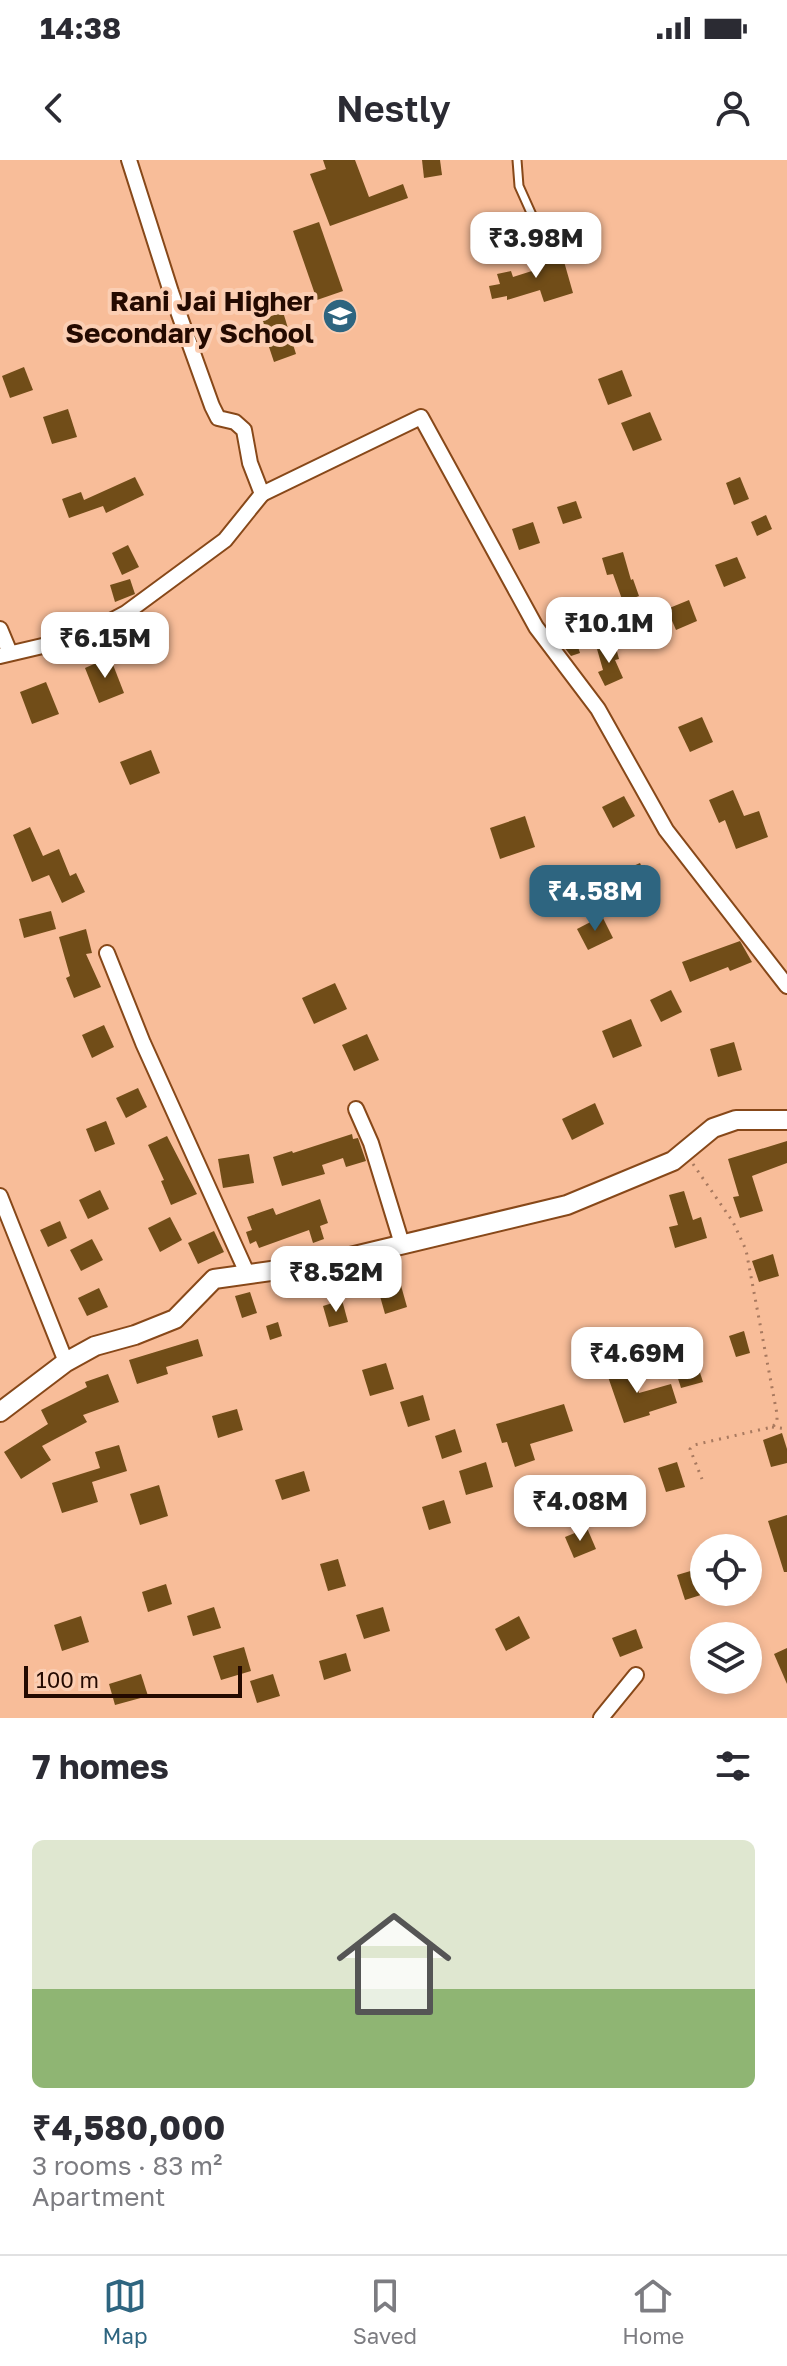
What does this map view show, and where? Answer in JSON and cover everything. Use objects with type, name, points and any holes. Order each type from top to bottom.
[{"type":"street","points":[[129,160],[171,292],[212,406],[218,418],[235,422],[244,430],[250,463],[262,494]]},
{"type":"street","points":[[0,629],[5,654],[81,637],[126,613],[225,540],[262,494],[421,417],[536,627],[598,709],[666,830],[787,986]]},
{"type":"street","points":[[107,953],[143,1043],[247,1273]]},
{"type":"street","points":[[356,1109],[371,1143],[402,1244]]},
{"type":"street","points":[[0,1412],[66,1362],[95,1346],[175,1319],[214,1279],[321,1264],[567,1205],[673,1161],[713,1128],[736,1120],[787,1120]]},
{"type":"street","points":[[0,1196],[66,1362]]},
{"type":"street","points":[[601,1718],[636,1675]]},
{"type":"lane","points":[[517,160],[519,186],[545,244]]},
{"type":"path","points":[[684,1151],[733,1222],[746,1250],[777,1414],[777,1423],[772,1427]]},
{"type":"path","points":[[702,1479],[690,1453],[694,1445],[772,1427],[787,1429]]},
{"type":"building","points":[[323,160],[355,160],[369,197],[403,184],[408,198],[330,226],[310,174],[326,169]]},
{"type":"building","points":[[422,160],[440,160],[442,175],[424,178]]},
{"type":"building","points":[[319,222],[343,291],[317,300],[293,231]]},
{"type":"building","points":[[561,251],[573,293],[544,302],[540,290],[507,300],[507,296],[492,299],[489,286],[500,284],[497,274],[511,271],[513,277],[535,270],[532,260]]},
{"type":"building","points":[[283,312],[296,354],[274,362],[260,320]]},
{"type":"building","points":[[24,367],[33,390],[10,398],[2,376]]},
{"type":"building","points":[[622,370],[632,396],[608,405],[598,379]]},
{"type":"building","points":[[68,409],[77,437],[52,444],[43,417]]},
{"type":"building","points":[[650,412],[662,440],[633,451],[621,423]]},
{"type":"building","points":[[135,477],[144,495],[106,513],[103,506],[69,518],[62,499],[81,492],[84,500]]},
{"type":"building","points":[[740,477],[749,499],[734,505],[726,483]]},
{"type":"building","points":[[576,501],[582,518],[563,524],[557,507]]},
{"type":"building","points":[[766,515],[772,529],[757,536],[751,522]]},
{"type":"building","points":[[533,522],[540,543],[519,550],[512,529]]},
{"type":"building","points":[[128,545],[139,567],[122,575],[112,553]]},
{"type":"building","points":[[623,552],[639,596],[623,602],[613,574],[607,575],[602,558]]},
{"type":"building","points":[[737,557],[746,578],[724,587],[715,565]]},
{"type":"building","points":[[130,579],[135,594],[115,602],[110,585]]},
{"type":"building","points":[[689,600],[697,621],[676,630],[667,609]]},
{"type":"building","points":[[575,638],[580,653],[571,656],[561,643]]},
{"type":"building","points":[[615,644],[619,659],[615,660],[623,678],[605,686],[598,672],[603,670],[597,649]]},
{"type":"building","points":[[110,657],[124,693],[99,703],[85,668]]},
{"type":"building","points":[[46,682],[59,714],[32,724],[20,692]]},
{"type":"building","points":[[702,717],[713,742],[690,752],[678,727]]},
{"type":"building","points":[[151,750],[160,773],[130,785],[120,762]]},
{"type":"building","points":[[733,790],[744,816],[759,811],[768,837],[736,849],[725,820],[719,823],[709,800]]},
{"type":"building","points":[[624,796],[635,816],[613,828],[602,807]]},
{"type":"building","points":[[525,816],[535,847],[500,859],[490,828]]},
{"type":"building","points":[[30,827],[43,856],[59,849],[70,876],[76,873],[85,892],[62,903],[49,875],[32,882],[13,835]]},
{"type":"building","points":[[640,863],[651,889],[624,901],[613,875]]},
{"type":"building","points":[[51,911],[56,929],[24,938],[19,919]]},
{"type":"building","points":[[602,916],[613,938],[588,950],[577,929]]},
{"type":"building","points":[[86,929],[92,953],[86,954],[101,987],[74,998],[66,978],[70,976],[59,937]]},
{"type":"building","points":[[740,941],[752,962],[730,971],[728,967],[690,982],[682,962]]},
{"type":"building","points":[[335,983],[347,1009],[314,1024],[302,998]]},
{"type":"building","points":[[671,990],[682,1012],[661,1022],[650,1000]]},
{"type":"building","points":[[631,1019],[642,1046],[613,1058],[602,1031]]},
{"type":"building","points":[[104,1025],[114,1047],[92,1058],[82,1035]]},
{"type":"building","points":[[367,1034],[379,1060],[354,1071],[342,1045]]},
{"type":"building","points":[[734,1042],[742,1070],[718,1077],[710,1049]]},
{"type":"building","points":[[138,1088],[147,1107],[126,1118],[116,1098]]},
{"type":"building","points":[[595,1103],[604,1124],[572,1140],[562,1119]]},
{"type":"building","points":[[106,1121],[115,1144],[95,1152],[86,1129]]},
{"type":"building","points":[[352,1134],[353,1139],[358,1138],[366,1161],[346,1167],[343,1158],[322,1165],[325,1174],[282,1186],[273,1157]]},
{"type":"building","points":[[167,1136],[197,1194],[171,1205],[161,1181],[164,1180],[148,1145]]},
{"type":"building","points":[[787,1141],[787,1163],[752,1176],[763,1211],[740,1218],[733,1197],[739,1196],[728,1159]]},
{"type":"building","points":[[249,1154],[254,1183],[223,1188],[218,1159]]},
{"type":"building","points":[[100,1190],[109,1209],[88,1219],[79,1200]]},
{"type":"building","points":[[684,1191],[693,1220],[701,1217],[707,1238],[675,1248],[669,1227],[678,1225],[669,1195]]},
{"type":"building","points":[[320,1199],[328,1223],[320,1226],[324,1239],[313,1243],[309,1230],[259,1248],[256,1241],[250,1244],[246,1232],[252,1230],[247,1217],[273,1208],[276,1215]]},
{"type":"building","points":[[170,1217],[182,1240],[160,1252],[148,1228]]},
{"type":"building","points":[[60,1221],[67,1238],[48,1247],[40,1230]]},
{"type":"building","points":[[214,1231],[224,1252],[198,1264],[188,1243]]},
{"type":"building","points":[[92,1239],[103,1260],[81,1271],[70,1250]]},
{"type":"building","points":[[773,1254],[779,1276],[759,1282],[752,1261]]},
{"type":"building","points":[[400,1282],[407,1307],[385,1314],[378,1289]]},
{"type":"building","points":[[99,1288],[108,1307],[87,1316],[78,1298]]},
{"type":"building","points":[[250,1292],[257,1313],[242,1318],[235,1296]]},
{"type":"building","points":[[342,1300],[348,1322],[329,1327],[323,1306]]},
{"type":"building","points":[[278,1322],[282,1336],[270,1340],[266,1326]]},
{"type":"building","points":[[744,1331],[750,1353],[736,1357],[729,1336]]},
{"type":"building","points":[[198,1339],[203,1356],[166,1367],[168,1374],[137,1384],[129,1360]]},
{"type":"building","points":[[696,1360],[703,1382],[681,1388],[674,1366]]},
{"type":"building","points":[[386,1363],[394,1389],[370,1396],[362,1370]]},
{"type":"building","points":[[631,1364],[639,1393],[671,1384],[677,1403],[624,1423],[606,1371]]},
{"type":"building","points":[[108,1374],[119,1402],[83,1415],[87,1422],[42,1446],[51,1460],[21,1479],[4,1452],[48,1424],[41,1410],[87,1387],[85,1382]]},
{"type":"building","points":[[423,1395],[430,1420],[408,1427],[400,1402]]},
{"type":"building","points":[[564,1404],[573,1431],[530,1444],[535,1460],[515,1467],[507,1442],[502,1443],[496,1424]]},
{"type":"building","points":[[237,1409],[243,1430],[218,1438],[212,1416]]},
{"type":"building","points":[[455,1429],[462,1452],[442,1459],[435,1436]]},
{"type":"building","points":[[782,1433],[787,1463],[771,1467],[763,1440]]},
{"type":"building","points":[[119,1445],[127,1471],[92,1482],[98,1502],[62,1513],[52,1483],[100,1468],[95,1452]]},
{"type":"building","points":[[486,1462],[493,1487],[466,1495],[459,1471]]},
{"type":"building","points":[[677,1462],[685,1487],[666,1492],[658,1468]]},
{"type":"building","points":[[304,1471],[310,1491],[282,1500],[275,1480]]},
{"type":"building","points":[[570,1476],[580,1505],[549,1516],[539,1488]]},
{"type":"building","points":[[159,1485],[168,1516],[140,1525],[130,1494]]},
{"type":"building","points":[[444,1500],[451,1523],[429,1530],[422,1507]]},
{"type":"building","points":[[787,1515],[787,1572],[784,1572],[768,1521]]},
{"type":"building","points":[[587,1528],[596,1549],[574,1558],[565,1537]]},
{"type":"building","points":[[338,1559],[346,1586],[328,1591],[320,1564]]},
{"type":"building","points":[[690,1571],[690,1598],[685,1600],[677,1575]]},
{"type":"building","points":[[166,1584],[172,1604],[148,1612],[142,1592]]},
{"type":"building","points":[[214,1607],[221,1628],[193,1636],[187,1616]]},
{"type":"building","points":[[383,1607],[390,1631],[364,1639],[356,1615]]},
{"type":"building","points":[[81,1616],[89,1642],[62,1651],[54,1625]]},
{"type":"building","points":[[519,1616],[530,1638],[506,1651],[495,1629]]},
{"type":"building","points":[[636,1629],[643,1648],[620,1657],[612,1638]]},
{"type":"building","points":[[244,1647],[251,1671],[221,1680],[213,1656]]},
{"type":"building","points":[[787,1648],[787,1684],[774,1654]]},
{"type":"building","points":[[346,1653],[351,1671],[324,1680],[319,1661]]},
{"type":"building","points":[[141,1674],[148,1696],[115,1705],[109,1684]]},
{"type":"building","points":[[273,1674],[280,1696],[257,1703],[250,1681]]},
{"type":"place","name":"Rani Jai Higher Secondary School","points":[[340,316]]}]
